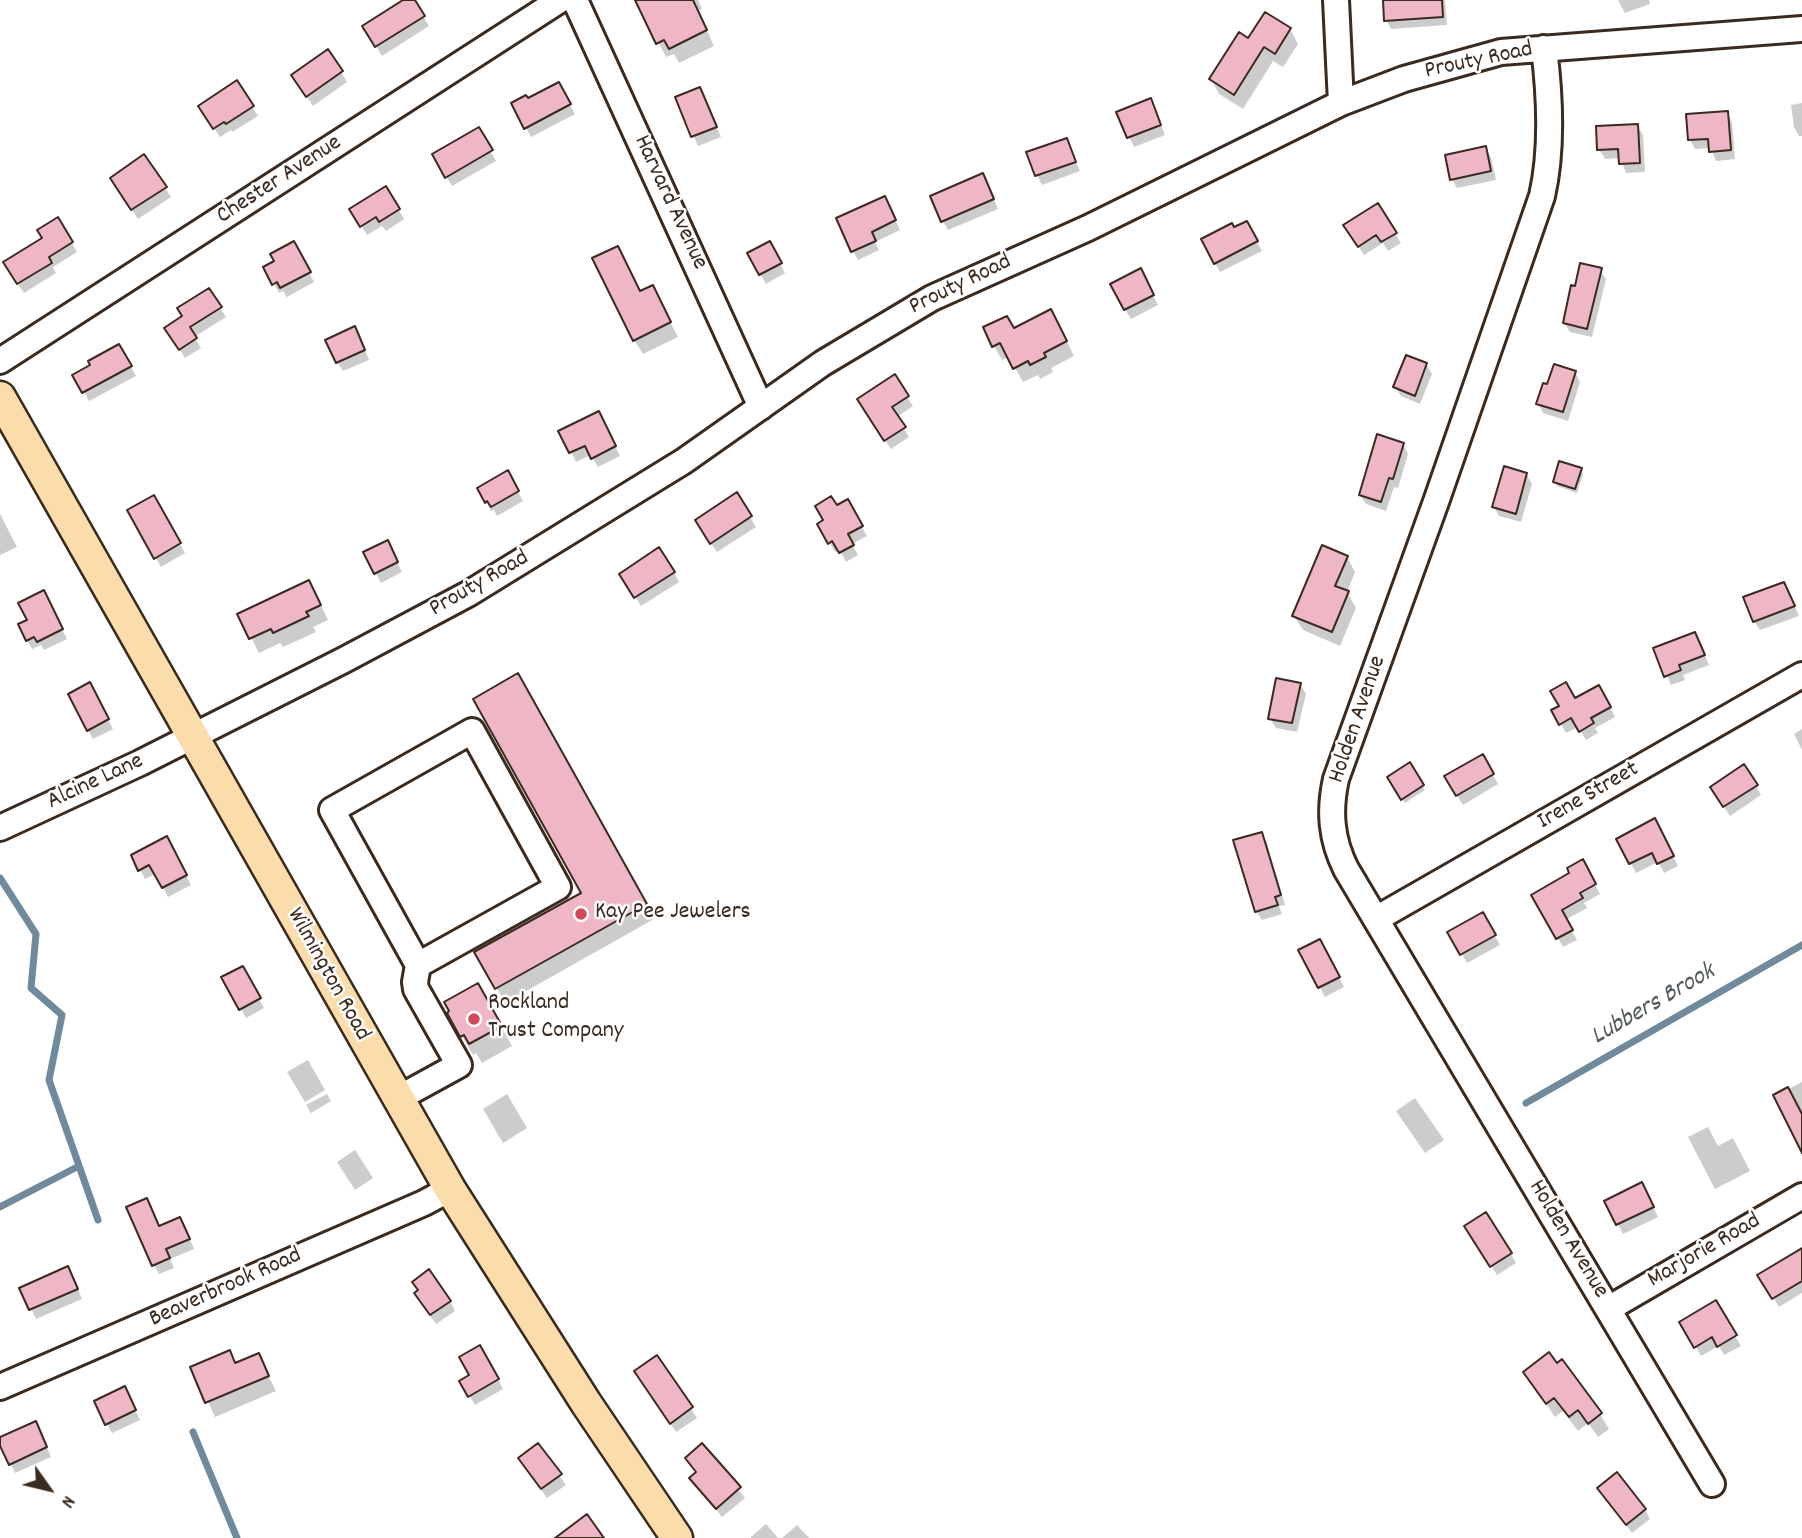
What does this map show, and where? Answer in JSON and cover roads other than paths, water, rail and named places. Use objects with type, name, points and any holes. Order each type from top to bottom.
[{"type":"main road","name":"Wilmington Road","points":[[0,397],[450,1189],[579,1393],[677,1538]]},
{"type":"street","name":"Chester Avenue","points":[[0,361],[560,0]]},
{"type":"street","name":"Harvard Avenue","points":[[575,0],[761,407]]},
{"type":"street","points":[[1336,0],[1341,103]]},
{"type":"street","name":"Prouty Road","points":[[192,736],[468,594],[684,461],[823,363],[932,298],[1088,228],[1341,103],[1441,67],[1501,52],[1802,29]]},
{"type":"street","name":"Holden Avenue","points":[[1544,48],[1548,145],[1542,196],[1334,790],[1331,813],[1337,848],[1346,869],[1712,1484]]},
{"type":"street","name":"Irene Street","points":[[1376,919],[1802,675]]},
{"type":"street","points":[[397,1099],[459,1065],[416,989],[418,965],[332,810],[472,731],[558,887],[418,965]]},
{"type":"street","name":"Alcine Lane","points":[[0,828],[192,736]]},
{"type":"street","name":"Beaverbrook Road","points":[[0,1387],[424,1203],[450,1189]]},
{"type":"street","name":"Marjorie Road","points":[[1608,1309],[1802,1196]]},
{"type":"waterway","points":[[0,878],[36,934],[31,988],[62,1015],[49,1080],[98,1220]]},
{"type":"waterway","name":"Lubbers Brook","points":[[1526,1103],[1802,945]]},
{"type":"waterway","points":[[0,1207],[79,1166]]},
{"type":"waterway","points":[[193,1432],[237,1538]]},
{"type":"place","name":"Kay Pee Jewelers","points":[[581,914]]},
{"type":"place","name":"Rockland Trust Company","points":[[474,1019]]}]
